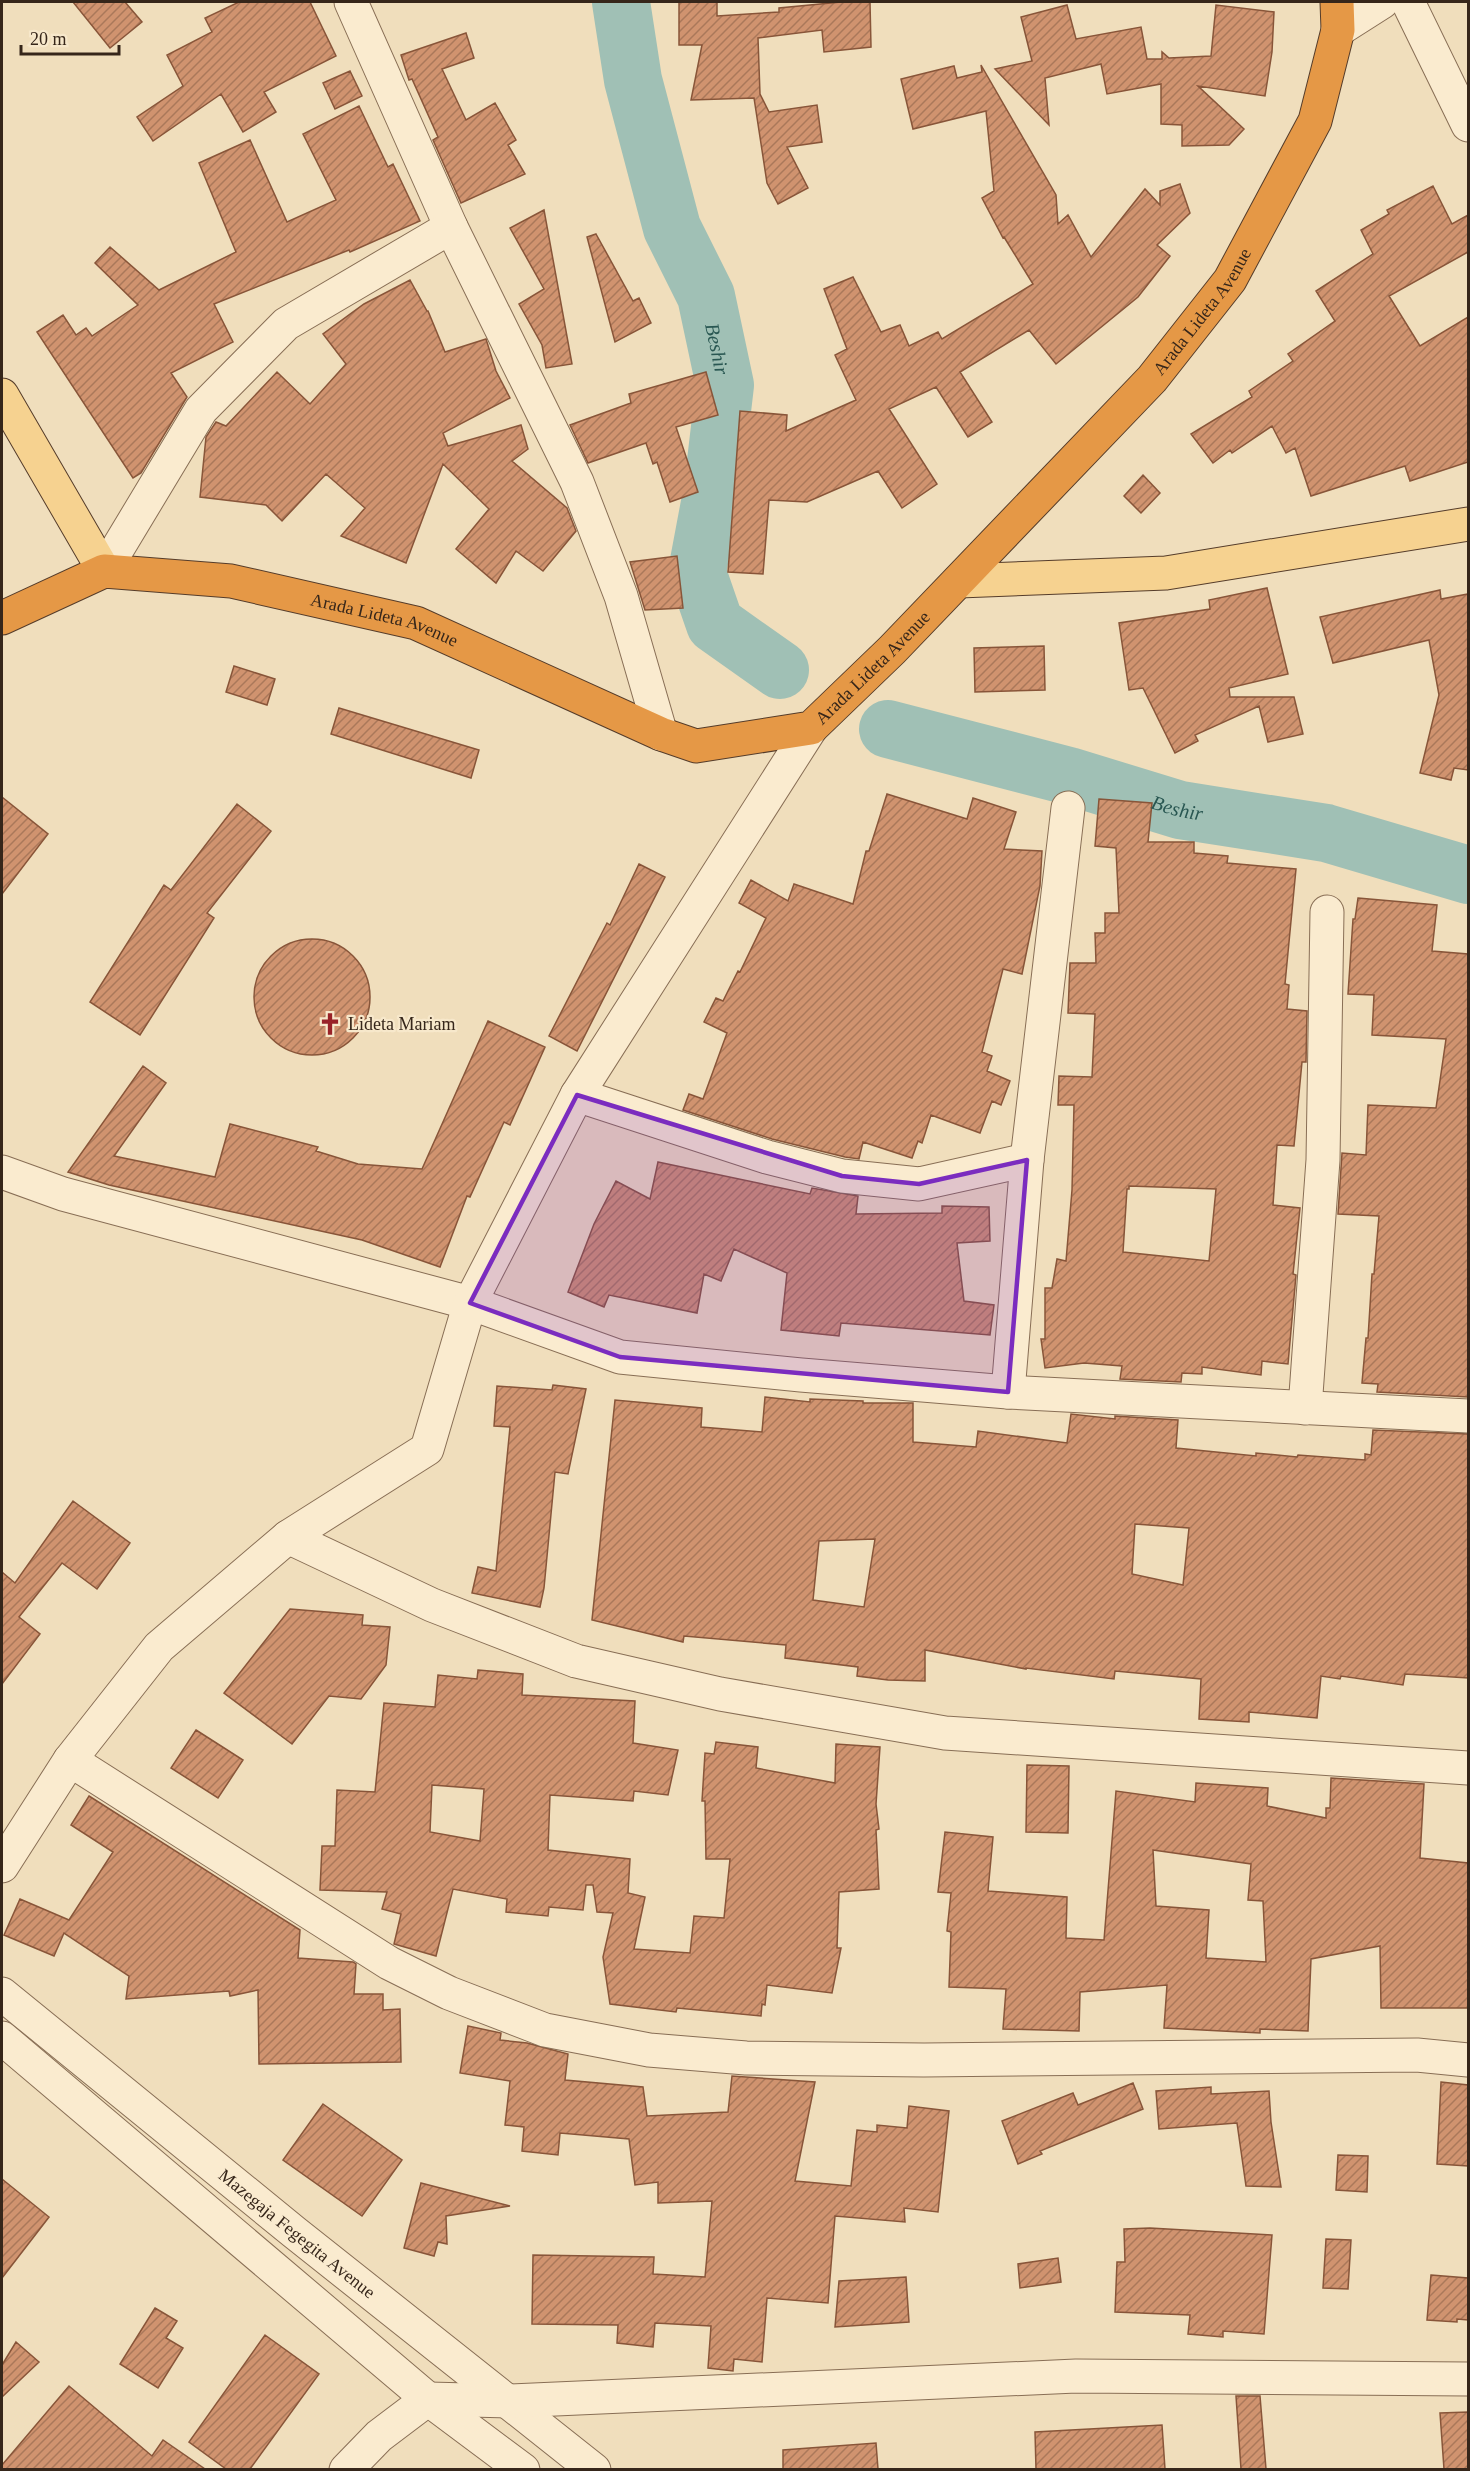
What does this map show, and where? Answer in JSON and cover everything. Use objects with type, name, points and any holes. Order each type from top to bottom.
[{"type":"highway","name":"Arada Lideta Avenue","points":[[2,618],[104,571],[231,581],[416,623],[661,734],[696,746],[811,728],[892,650],[1152,379],[1230,280],[1315,121],[1337,16]]},
{"type":"main road","points":[[2,395],[104,571]]},
{"type":"main road","points":[[959,581],[1166,573],[1468,524]]},
{"type":"street","points":[[351,2],[451,227],[577,482],[621,596],[661,734]]},
{"type":"street","points":[[1337,16],[1382,2]]},
{"type":"street","points":[[1408,2],[1468,125]]},
{"type":"street","points":[[104,571],[201,410],[286,324],[451,227]]},
{"type":"street","points":[[2,1866],[70,1760],[159,1647],[288,1537],[427,1449],[470,1303],[577,1095],[811,728]]},
{"type":"street","points":[[1008,1392],[1027,1160],[1068,808]]},
{"type":"street","points":[[1305,1408],[1323,1160],[1327,912]]},
{"type":"street","points":[[577,1095],[767,1157],[842,1176],[919,1184],[1027,1160]]},
{"type":"street","points":[[2,1172],[63,1194],[470,1303],[620,1357],[1008,1392],[1468,1416]]},
{"type":"street","points":[[288,1537],[432,1605],[576,1661],[720,1694],[945,1733],[1468,1768]]},
{"type":"street","points":[[70,1760],[389,1963],[449,1993],[544,2030],[649,2050],[746,2058],[936,2060],[1418,2055],[1468,2060]]},
{"type":"street","name":"Mazegaja Fegegita Avenue","points":[[2,1994],[294,2232],[594,2469]]},
{"type":"street","points":[[2,2038],[428,2399],[523,2469]]},
{"type":"street","points":[[346,2469],[379,2436],[428,2399],[511,2402],[1076,2376],[1468,2379]]},
{"type":"highlighted area","points":[[577,1095],[842,1176],[919,1184],[1027,1160],[1008,1392],[620,1357],[470,1303]]},
{"type":"building","points":[[73,2],[125,2],[142,22],[110,48]]},
{"type":"building","points":[[239,2],[310,2],[336,56],[264,92],[276,112],[243,132],[221,94],[153,141],[137,117],[183,86],[167,55],[212,32],[205,18]]},
{"type":"building","points":[[679,2],[717,2],[717,16],[779,12],[779,8],[841,2],[870,2],[871,47],[824,52],[822,30],[758,38],[760,94],[769,112],[817,105],[822,142],[787,147],[808,188],[778,204],[767,183],[754,98],[691,100],[702,45],[679,45]]},
{"type":"building","points":[[1067,5],[1076,39],[1141,27],[1147,59],[1162,59],[1162,52],[1169,58],[1211,56],[1216,5],[1274,12],[1272,52],[1265,96],[1198,86],[1244,129],[1229,145],[1182,146],[1182,125],[1161,124],[1161,84],[1107,94],[1101,64],[1045,78],[1049,125],[995,69],[1032,61],[1021,17]]},
{"type":"building","points":[[466,33],[474,58],[442,69],[466,120],[495,103],[516,140],[508,145],[525,174],[461,203],[433,140],[438,137],[412,79],[409,80],[401,55]]},
{"type":"building","points":[[981,65],[1056,195],[1058,224],[1068,215],[1091,257],[1145,189],[1160,205],[1160,191],[1180,184],[1190,213],[1157,245],[1170,256],[1138,297],[1056,364],[1029,330],[960,372],[992,422],[968,437],[936,387],[889,409],[937,484],[902,508],[878,471],[807,502],[769,500],[763,574],[728,572],[740,411],[787,415],[786,431],[856,400],[835,355],[847,349],[824,289],[853,277],[881,332],[900,325],[909,346],[938,332],[942,339],[1033,284],[1003,238],[982,198],[994,191],[986,111],[913,129],[901,79],[954,66],[957,78],[982,72]]},
{"type":"building","points":[[350,71],[362,96],[335,109],[323,83]]},
{"type":"building","points":[[359,106],[388,167],[393,164],[420,221],[350,252],[349,250],[214,304],[233,342],[171,373],[187,397],[141,473],[133,478],[37,332],[63,315],[76,335],[86,328],[92,336],[138,305],[95,263],[110,247],[159,290],[236,252],[199,163],[250,140],[287,222],[336,200],[303,134]]},
{"type":"building","points":[[1433,186],[1452,224],[1468,215],[1468,252],[1389,296],[1420,346],[1468,317],[1468,462],[1410,481],[1405,466],[1311,496],[1295,448],[1286,453],[1272,426],[1232,453],[1230,450],[1213,463],[1191,434],[1252,397],[1249,391],[1293,361],[1288,354],[1335,321],[1316,291],[1373,254],[1361,230],[1389,214],[1387,210]]},
{"type":"building","points":[[544,210],[572,364],[546,368],[542,345],[519,304],[544,289],[510,228]]},
{"type":"building","points":[[596,234],[633,301],[639,298],[651,323],[615,342],[587,237]]},
{"type":"building","points":[[410,280],[428,311],[445,352],[486,339],[496,371],[510,398],[443,433],[448,446],[521,425],[528,449],[512,461],[567,508],[576,531],[543,571],[516,551],[496,583],[456,549],[489,509],[443,464],[406,563],[341,536],[365,508],[326,474],[282,521],[266,505],[200,497],[206,437],[216,422],[226,426],[277,372],[310,404],[346,364],[323,334],[364,304]]},
{"type":"building","points":[[706,372],[718,415],[676,427],[698,492],[670,502],[657,462],[653,464],[646,443],[588,463],[570,425],[631,403],[629,394]]},
{"type":"building","points":[[1143,475],[1160,493],[1141,513],[1124,496]]},
{"type":"building","points":[[677,556],[683,608],[645,610],[630,562]]},
{"type":"building","points":[[1267,588],[1288,674],[1229,688],[1230,697],[1294,697],[1303,734],[1268,742],[1259,706],[1195,735],[1198,741],[1175,753],[1143,688],[1129,690],[1119,623],[1210,609],[1209,600]]},
{"type":"building","points":[[1440,590],[1441,599],[1468,594],[1468,770],[1454,768],[1451,780],[1420,773],[1439,695],[1429,640],[1333,663],[1320,617]]},
{"type":"building","points":[[1044,646],[1045,690],[975,692],[974,648]]},
{"type":"building","points":[[234,666],[275,679],[267,705],[226,692]]},
{"type":"building","points":[[339,708],[479,750],[471,778],[331,734]]},
{"type":"building","points":[[887,794],[967,819],[973,798],[1016,812],[1004,849],[1042,851],[1040,886],[1022,974],[1003,969],[982,1052],[992,1056],[987,1071],[1010,1081],[1001,1105],[992,1101],[980,1133],[931,1115],[922,1143],[918,1141],[912,1158],[863,1142],[859,1159],[772,1139],[683,1110],[689,1094],[703,1099],[727,1033],[704,1022],[716,998],[723,1001],[766,918],[739,903],[751,880],[788,901],[794,884],[853,904],[866,851],[869,851]]},
{"type":"building","points":[[2,797],[48,834],[2,894]]},
{"type":"building","points":[[1099,799],[1152,803],[1148,842],[1194,842],[1194,853],[1228,856],[1227,863],[1296,869],[1285,984],[1289,985],[1287,1009],[1307,1011],[1306,1062],[1302,1062],[1294,1146],[1277,1145],[1273,1205],[1300,1208],[1293,1274],[1296,1275],[1288,1364],[1262,1361],[1261,1375],[1202,1367],[1202,1374],[1182,1373],[1181,1382],[1120,1379],[1122,1366],[1084,1363],[1045,1368],[1041,1339],[1045,1339],[1045,1288],[1052,1288],[1057,1259],[1066,1261],[1072,1190],[1074,1105],[1058,1105],[1059,1076],[1092,1077],[1095,1014],[1068,1013],[1070,963],[1096,963],[1095,933],[1105,933],[1105,913],[1119,913],[1116,848],[1095,846]],"holes":[[[1129,1186],[1216,1189],[1209,1261],[1123,1252]]]},
{"type":"building","points":[[237,804],[271,831],[207,913],[214,918],[140,1035],[90,1002],[164,885],[171,890]]},
{"type":"building","points":[[639,864],[665,877],[577,1051],[549,1036],[607,923],[610,925]]},
{"type":"building","points":[[1358,898],[1437,905],[1432,951],[1468,954],[1468,1397],[1377,1392],[1378,1384],[1362,1383],[1379,1216],[1338,1214],[1342,1153],[1366,1155],[1368,1105],[1436,1108],[1446,1039],[1372,1035],[1374,995],[1348,994],[1353,919],[1355,919]]},
{"type":"building","points":[[312,939],[334,944],[353,956],[365,975],[370,997],[365,1019],[353,1038],[334,1050],[312,1055],[290,1050],[271,1038],[259,1019],[254,997],[259,975],[271,956],[290,944]]},
{"type":"building","points":[[488,1021],[545,1047],[510,1125],[504,1122],[470,1197],[467,1196],[440,1267],[362,1240],[109,1185],[68,1172],[143,1066],[166,1083],[114,1156],[215,1177],[230,1124],[318,1147],[316,1151],[358,1164],[422,1169]]},
{"type":"building","points":[[658,1162],[810,1194],[812,1188],[858,1196],[856,1214],[942,1213],[942,1206],[989,1207],[990,1241],[957,1243],[964,1301],[994,1305],[990,1335],[841,1323],[839,1336],[781,1330],[787,1273],[734,1249],[721,1281],[704,1274],[697,1313],[609,1295],[604,1307],[568,1292],[594,1224],[616,1181],[650,1199]]},
{"type":"building","points":[[553,1385],[586,1389],[568,1474],[555,1472],[544,1588],[540,1607],[472,1593],[478,1567],[496,1571],[510,1427],[494,1426],[497,1386],[552,1390]]},
{"type":"building","points":[[765,1397],[810,1402],[810,1399],[863,1401],[863,1403],[913,1403],[913,1442],[976,1447],[978,1431],[1067,1443],[1071,1414],[1115,1419],[1115,1416],[1178,1420],[1176,1448],[1256,1456],[1256,1453],[1365,1460],[1365,1454],[1371,1455],[1373,1430],[1468,1434],[1468,1678],[1405,1674],[1403,1685],[1341,1676],[1340,1679],[1321,1676],[1317,1718],[1249,1712],[1249,1722],[1199,1719],[1201,1679],[1115,1671],[1114,1679],[1026,1669],[925,1650],[925,1681],[888,1680],[857,1676],[858,1667],[785,1658],[786,1645],[684,1636],[683,1642],[592,1620],[615,1400],[702,1408],[701,1427],[762,1432]],"holes":[[[1135,1524],[1189,1528],[1183,1585],[1132,1574]],[[875,1539],[864,1607],[813,1600],[819,1541]]]},
{"type":"building","points":[[73,1501],[130,1543],[97,1589],[62,1563],[19,1617],[40,1634],[2,1684],[2,1572],[15,1583]]},
{"type":"building","points":[[290,1609],[363,1615],[362,1625],[390,1627],[386,1665],[361,1699],[329,1696],[292,1744],[224,1693]]},
{"type":"building","points":[[478,1670],[523,1674],[522,1695],[635,1701],[633,1743],[678,1750],[668,1795],[634,1791],[633,1801],[550,1795],[548,1850],[630,1859],[628,1893],[645,1897],[634,1949],[690,1953],[694,1916],[724,1918],[730,1859],[706,1859],[705,1801],[702,1801],[705,1753],[714,1754],[716,1742],[758,1747],[756,1768],[835,1783],[836,1744],[880,1747],[876,1804],[879,1829],[876,1830],[879,1889],[839,1892],[837,1948],[841,1948],[832,1993],[767,1985],[765,2005],[762,2004],[761,2016],[677,2008],[676,2012],[610,2004],[603,1957],[613,1913],[597,1912],[593,1885],[586,1885],[583,1910],[549,1907],[548,1916],[506,1912],[507,1899],[453,1889],[436,1956],[394,1944],[401,1914],[382,1909],[387,1892],[320,1890],[322,1846],[335,1846],[337,1790],[375,1792],[384,1703],[435,1707],[438,1675],[477,1679]],"holes":[[[432,1785],[484,1789],[480,1841],[430,1832]]]},
{"type":"building","points":[[196,1730],[243,1760],[218,1798],[171,1768]]},
{"type":"building","points":[[1027,1765],[1069,1766],[1068,1833],[1026,1832]]},
{"type":"building","points":[[1331,1778],[1424,1784],[1420,1858],[1468,1863],[1468,2008],[1381,2008],[1380,1946],[1311,1959],[1308,2031],[1260,2029],[1260,2033],[1164,2028],[1167,1985],[1080,1992],[1079,2031],[1003,2029],[1006,1989],[949,1987],[951,1932],[947,1931],[951,1893],[938,1892],[945,1832],[993,1837],[988,1891],[1067,1897],[1066,1938],[1104,1940],[1116,1791],[1195,1802],[1196,1783],[1268,1788],[1267,1806],[1326,1818],[1326,1808],[1330,1808]],"holes":[[[1153,1850],[1251,1864],[1248,1900],[1263,1901],[1266,1962],[1206,1958],[1209,1910],[1156,1906]]]},
{"type":"building","points":[[89,1796],[300,1930],[298,1958],[356,1964],[354,1994],[383,1994],[383,2010],[400,2009],[401,2062],[259,2064],[258,1990],[230,1996],[229,1991],[126,1999],[129,1976],[64,1933],[54,1956],[4,1935],[20,1899],[69,1920],[113,1852],[71,1825]]},
{"type":"building","points":[[468,2026],[501,2033],[500,2040],[527,2043],[568,2054],[565,2080],[643,2087],[647,2116],[728,2112],[732,2076],[815,2082],[795,2181],[851,2186],[857,2130],[877,2132],[877,2125],[907,2128],[909,2106],[949,2111],[938,2212],[904,2208],[905,2222],[835,2216],[828,2303],[767,2298],[762,2362],[734,2359],[733,2371],[708,2368],[711,2326],[655,2323],[653,2347],[617,2343],[618,2325],[532,2324],[533,2255],[654,2257],[653,2274],[705,2277],[712,2201],[658,2203],[658,2182],[635,2185],[629,2139],[560,2133],[558,2155],[522,2151],[524,2127],[505,2125],[510,2081],[460,2073]]},
{"type":"building","points":[[1441,2082],[1468,2085],[1468,2166],[1437,2164]]},
{"type":"building","points":[[1133,2083],[1143,2109],[1040,2151],[1042,2154],[1018,2164],[1002,2121],[1073,2093],[1078,2105]]},
{"type":"building","points":[[1211,2087],[1211,2094],[1269,2091],[1271,2122],[1281,2187],[1246,2186],[1237,2123],[1159,2129],[1156,2091]]},
{"type":"building","points":[[323,2104],[402,2160],[362,2216],[283,2160]]},
{"type":"building","points":[[1338,2155],[1368,2156],[1367,2192],[1336,2190]]},
{"type":"building","points":[[2,2179],[49,2217],[2,2278]]},
{"type":"building","points":[[421,2183],[510,2206],[446,2216],[447,2244],[438,2242],[434,2256],[404,2248]]},
{"type":"building","points":[[1150,2228],[1272,2235],[1264,2334],[1223,2331],[1223,2337],[1188,2334],[1190,2315],[1115,2312],[1117,2262],[1125,2262],[1124,2229]]},
{"type":"building","points":[[1326,2239],[1351,2240],[1348,2289],[1323,2288]]},
{"type":"building","points":[[1058,2258],[1061,2282],[1020,2288],[1018,2264]]},
{"type":"building","points":[[1431,2275],[1468,2278],[1468,2320],[1457,2319],[1457,2322],[1427,2320]]},
{"type":"building","points":[[906,2277],[909,2322],[835,2327],[839,2281]]},
{"type":"building","points":[[155,2308],[177,2321],[166,2338],[183,2348],[158,2388],[120,2364]]},
{"type":"building","points":[[265,2335],[319,2374],[250,2469],[226,2469],[189,2442]]},
{"type":"building","points":[[16,2342],[39,2362],[2,2397],[2,2365]]},
{"type":"building","points":[[69,2386],[152,2456],[163,2440],[205,2469],[2,2469],[2,2465]]},
{"type":"building","points":[[1236,2396],[1260,2396],[1266,2469],[1241,2469]]},
{"type":"building","points":[[1468,2412],[1468,2469],[1444,2469],[1440,2413]]},
{"type":"building","points":[[1162,2425],[1165,2469],[1036,2469],[1035,2432]]},
{"type":"building","points":[[876,2443],[878,2469],[783,2469],[783,2450]]},
{"type":"waterway","name":"Beshir","points":[[621,2],[633,80],[672,228],[706,296],[725,385],[713,487],[697,572],[715,624],[780,670]]},
{"type":"waterway","name":"Beshir","points":[[888,729],[1069,776],[1180,810],[1326,833],[1468,875]]},
{"type":"place","name":"Lideta Mariam","points":[[330,1024]]}]
